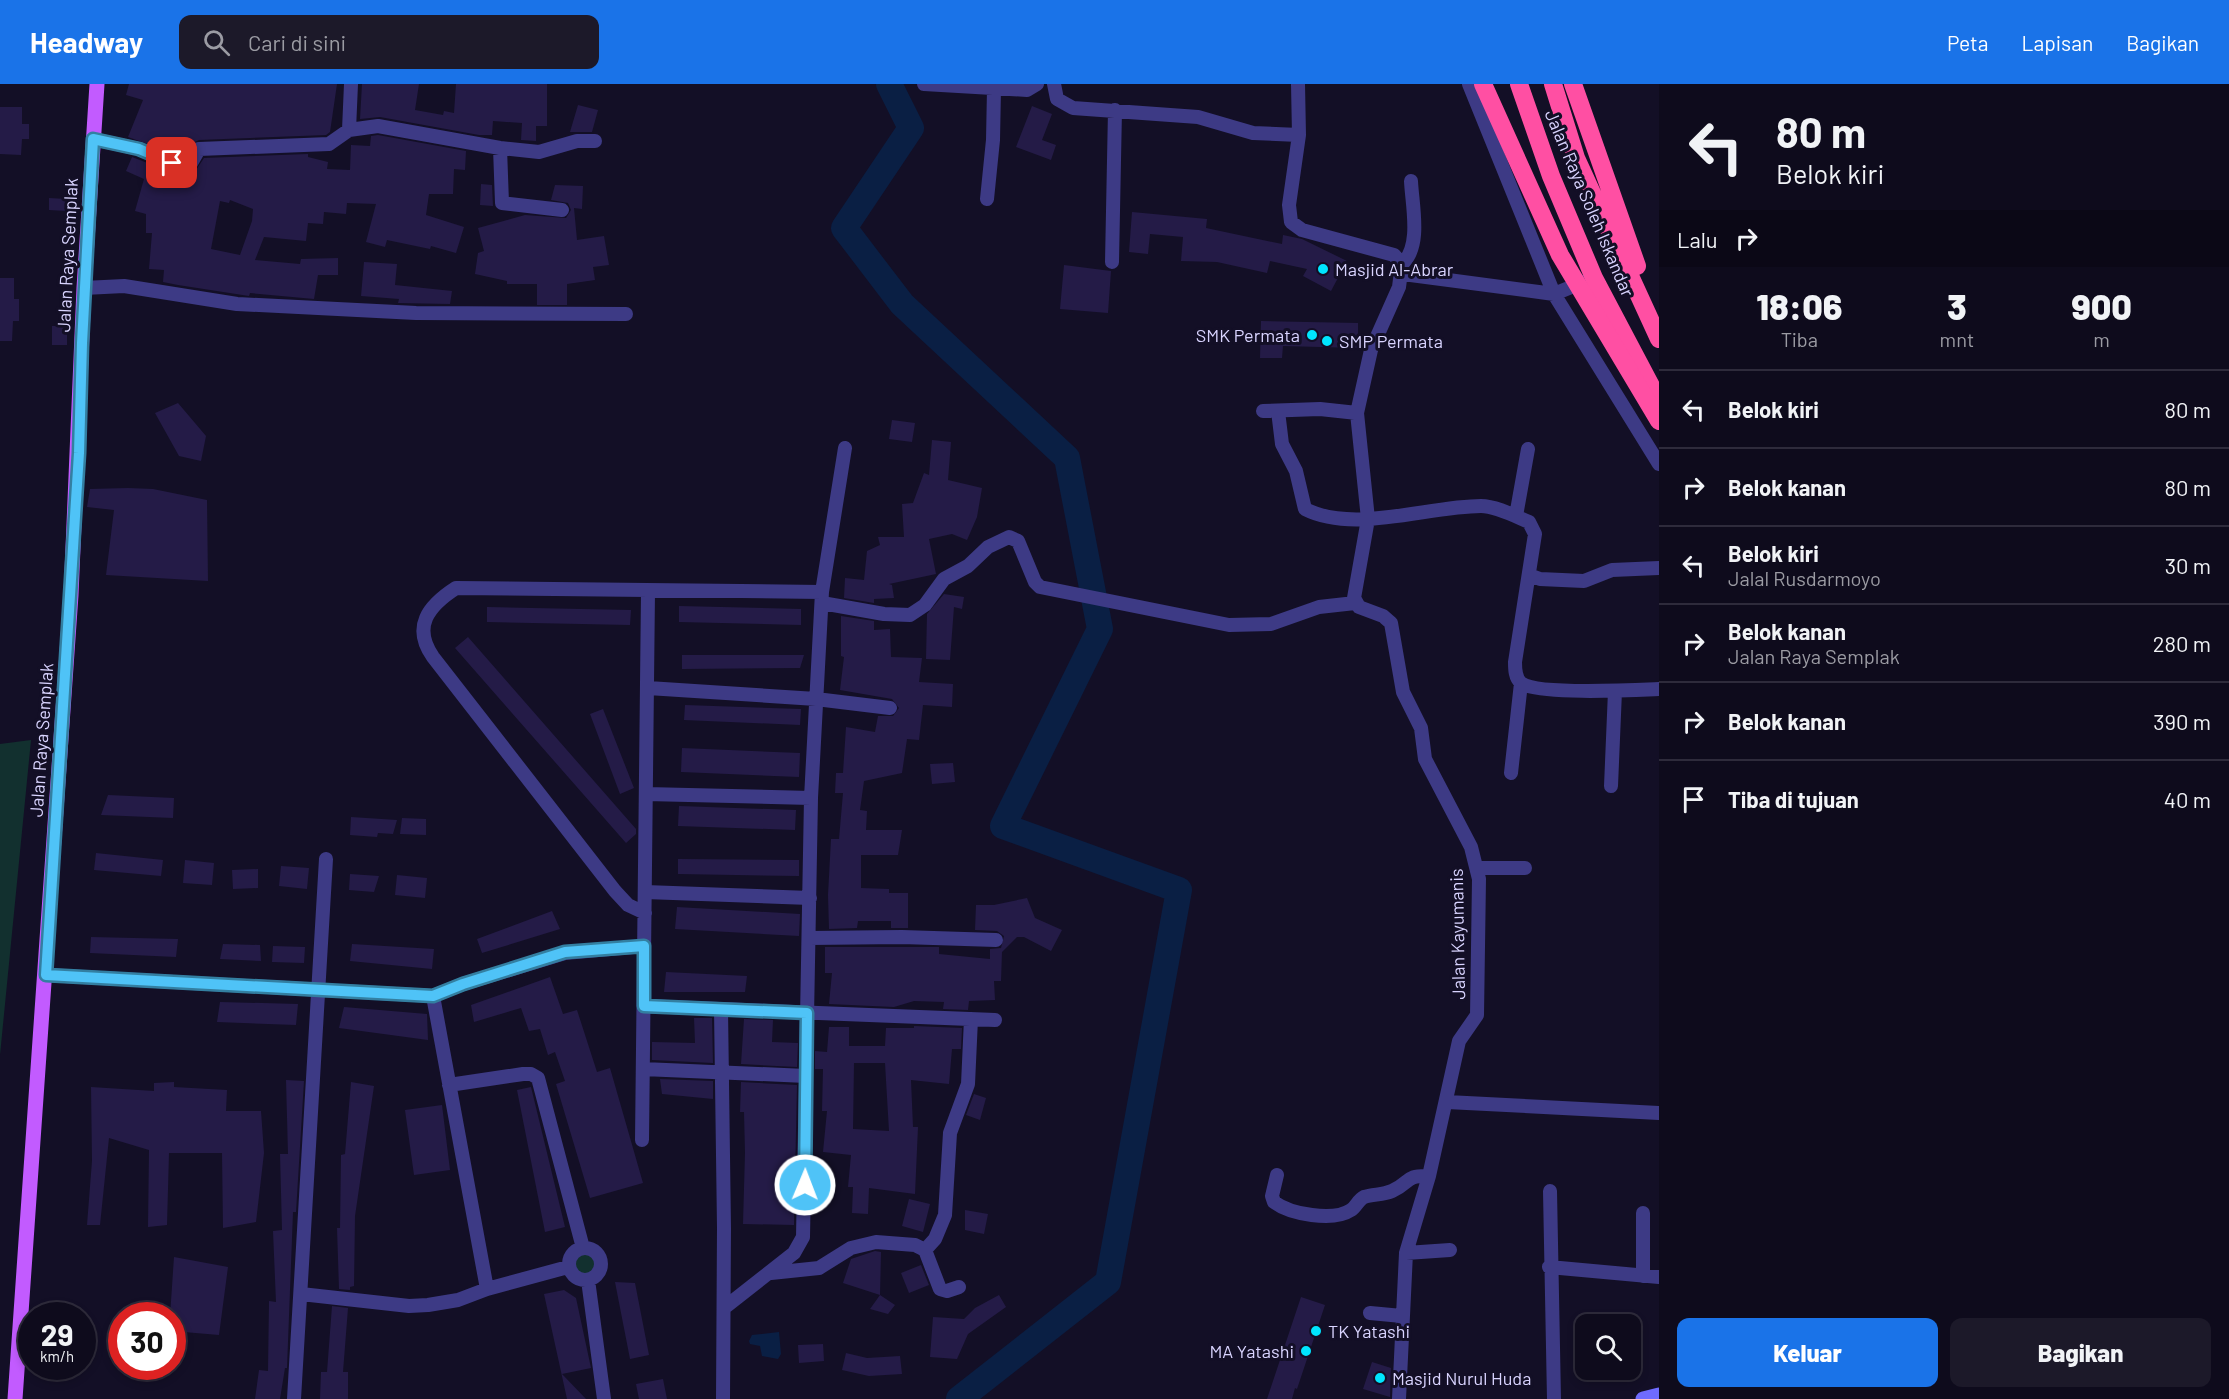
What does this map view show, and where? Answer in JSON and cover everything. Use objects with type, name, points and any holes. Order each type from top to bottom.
[{"type":"highway","points":[[1483,84],[1560,255],[1659,421]]},
{"type":"highway","name":"Jalan Raya Soleh Iskandar","points":[[1519,84],[1551,176],[1594,278],[1659,401]]},
{"type":"highway","name":"Jalan Raya Soleh Iskandar","points":[[1552,84],[1576,158],[1659,339]]},
{"type":"highway","points":[[1573,84],[1631,251],[1659,315]]},
{"type":"main road","name":"Jalan Raya Semplak","points":[[15,1399],[46,975],[79,453],[84,288],[97,84]]},
{"type":"street","points":[[349,130],[351,84]]},
{"type":"street","points":[[924,84],[1027,90],[1037,84]]},
{"type":"street","points":[[1054,84],[1057,99],[1067,106],[1198,117],[1253,133],[1299,135]]},
{"type":"street","points":[[1298,84],[1299,135],[1289,205],[1291,222],[1302,230],[1394,255],[1402,269]]},
{"type":"street","points":[[1469,84],[1554,294],[1659,464]]},
{"type":"street","points":[[987,199],[993,140],[994,89]]},
{"type":"street","points":[[1112,262],[1115,110]]},
{"type":"street","points":[[93,139],[139,149],[184,167],[190,165],[199,149],[328,144],[349,130],[378,126],[500,148],[539,152],[577,141],[595,141]]},
{"type":"street","points":[[500,148],[502,203],[562,210]]},
{"type":"street","points":[[645,914],[628,905],[615,891],[425,645],[422,632],[428,614],[438,600],[456,588],[648,592],[822,598],[898,616],[910,615],[925,604],[944,579],[968,566],[995,542],[1009,537],[1018,541],[1037,585],[1209,622],[1254,626],[1271,624],[1319,607],[1355,603],[1354,591],[1368,519],[1357,413],[1374,341],[1399,287],[1402,269],[1413,242],[1411,181]]},
{"type":"street","points":[[1402,269],[1554,294],[1594,278]]},
{"type":"street","points":[[84,288],[124,286],[237,304],[416,313],[626,314]]},
{"type":"street","points":[[1263,411],[1320,410],[1357,413]]},
{"type":"street","points":[[1278,411],[1282,444],[1296,471],[1305,509],[1318,516],[1368,519],[1482,506],[1529,522],[1535,534],[1515,662],[1517,678],[1521,683],[1540,689],[1615,691],[1659,689]]},
{"type":"street","points":[[724,1308],[794,1253],[803,1237],[811,798],[816,699],[822,598],[844,448]]},
{"type":"street","points":[[1516,516],[1528,449]]},
{"type":"street","points":[[1529,575],[1540,579],[1584,581],[1612,570],[1659,568]]},
{"type":"street","points":[[642,1140],[648,592]]},
{"type":"street","name":"Jalan Kayumanis","points":[[1355,603],[1391,622],[1403,692],[1420,723],[1425,759],[1471,847],[1478,868],[1478,1010],[1474,1022],[1459,1041],[1429,1176],[1406,1252],[1399,1399]]},
{"type":"street","points":[[1511,773],[1521,683]]},
{"type":"street","points":[[648,688],[816,699],[890,708]]},
{"type":"street","points":[[1611,786],[1615,691]]},
{"type":"street","points":[[646,794],[811,798]]},
{"type":"street","points":[[294,1399],[326,859]]},
{"type":"street","points":[[1478,868],[1525,868]]},
{"type":"street","points":[[645,892],[810,898]]},
{"type":"street","points":[[809,938],[996,940]]},
{"type":"street","points":[[46,975],[433,996],[532,961],[574,950],[644,946]]},
{"type":"street","points":[[433,996],[487,1289]]},
{"type":"street","points":[[644,1006],[995,1020]]},
{"type":"street","points":[[721,1009],[723,1399]]},
{"type":"street","points":[[925,1250],[935,1239],[945,1215],[950,1133],[968,1084],[971,1019]]},
{"type":"street","points":[[643,1069],[806,1076]]},
{"type":"street","points":[[449,1084],[523,1074],[531,1074],[538,1078],[583,1248]]},
{"type":"street","points":[[1447,1102],[1659,1113]]},
{"type":"street","points":[[1277,1175],[1272,1196],[1274,1202],[1290,1211],[1317,1215],[1342,1214],[1352,1210],[1365,1197],[1394,1190],[1412,1176],[1429,1176]]},
{"type":"street","points":[[1550,1191],[1549,1267],[1554,1399]]},
{"type":"street","points":[[1643,1213],[1643,1276]]},
{"type":"street","points":[[771,1273],[819,1268],[850,1248],[876,1242],[915,1245],[925,1250],[940,1289],[947,1291],[959,1287]]},
{"type":"street","points":[[583,1248],[595,1252],[601,1264],[598,1274],[588,1280],[575,1278],[568,1267],[573,1252],[583,1248]]},
{"type":"street","points":[[1406,1252],[1450,1250]]},
{"type":"street","points":[[301,1294],[409,1306],[458,1300],[487,1289],[568,1267]]},
{"type":"street","points":[[1549,1267],[1659,1277]]},
{"type":"street","points":[[588,1280],[604,1399]]},
{"type":"street","points":[[1370,1313],[1402,1316]]},
{"type":"street","points":[[1643,1399],[1659,1395]]},
{"type":"green space","points":[[31,740],[0,1055],[0,744]]},
{"type":"green space","points":[[586,1252],[594,1256],[598,1264],[594,1272],[586,1276],[578,1272],[574,1264],[578,1256]]},
{"type":"water","points":[[779,1332],[781,1354],[778,1359],[762,1356],[760,1346],[750,1344],[752,1335]]},
{"type":"building","points":[[129,84],[337,84],[330,132],[326,135],[199,140],[191,144],[184,157],[128,137],[143,100],[126,95]]},
{"type":"building","points":[[362,84],[419,84],[415,110],[443,115],[444,111],[454,113],[456,84],[547,84],[547,126],[536,126],[536,141],[521,140],[522,123],[493,121],[492,135],[479,135],[380,117],[360,119]]},
{"type":"building","points":[[578,105],[598,110],[592,132],[570,132]]},
{"type":"building","points":[[1032,106],[1052,114],[1042,140],[1056,145],[1051,160],[1016,147]]},
{"type":"building","points":[[0,107],[22,107],[22,124],[29,124],[29,139],[22,139],[21,155],[0,154]]},
{"type":"building","points":[[378,135],[466,151],[465,170],[454,169],[453,194],[429,194],[426,215],[464,227],[456,253],[431,246],[430,249],[387,240],[385,247],[366,242],[376,204],[347,203],[346,214],[324,212],[323,224],[308,223],[306,241],[264,237],[255,260],[300,264],[301,259],[338,258],[338,275],[318,275],[314,299],[250,293],[249,296],[178,285],[163,282],[164,270],[149,269],[152,233],[146,233],[146,214],[135,211],[144,179],[126,171],[132,157],[181,176],[194,173],[204,158],[308,154],[308,157],[328,162],[327,169],[350,170],[351,145],[370,146],[371,136]],"holes":[[[230,200],[253,209],[252,221],[240,255],[211,249],[220,201],[229,203]]]},
{"type":"building","points":[[481,184],[492,185],[493,206],[480,205]]},
{"type":"building","points":[[555,185],[583,186],[582,209],[574,208],[577,240],[604,236],[609,265],[593,267],[595,280],[567,284],[567,305],[537,305],[537,284],[507,284],[507,281],[475,274],[478,253],[484,251],[478,228],[525,215],[566,218],[571,210],[568,203],[551,200]]},
{"type":"building","points":[[49,198],[66,199],[66,211],[49,210]]},
{"type":"building","points":[[1132,212],[1207,219],[1206,228],[1282,244],[1283,235],[1302,239],[1347,261],[1331,291],[1303,276],[1307,269],[1270,261],[1267,273],[1217,262],[1181,261],[1183,237],[1150,234],[1148,254],[1129,252]]},
{"type":"building","points":[[364,262],[397,264],[395,285],[452,291],[450,304],[398,303],[399,299],[361,296]]},
{"type":"building","points":[[1064,265],[1111,271],[1108,313],[1060,309]]},
{"type":"building","points":[[0,278],[14,278],[14,299],[19,299],[19,321],[13,321],[12,341],[0,341]]},
{"type":"building","points":[[1261,321],[1358,323],[1358,348],[1283,346],[1282,358],[1260,358]]},
{"type":"building","points":[[52,326],[67,326],[67,345],[52,345]]},
{"type":"building","points":[[178,403],[206,436],[201,461],[179,456],[155,413]]},
{"type":"building","points":[[892,420],[915,423],[912,442],[889,439]]},
{"type":"building","points":[[932,440],[951,442],[948,480],[982,488],[977,517],[967,540],[952,534],[929,539],[936,574],[889,584],[892,585],[894,598],[874,599],[874,603],[844,598],[845,578],[864,580],[867,551],[880,545],[878,537],[904,537],[902,504],[913,503],[924,473],[929,475]]},
{"type":"building","points":[[90,489],[153,489],[207,500],[208,581],[106,575],[114,510],[87,507]]},
{"type":"building","points":[[944,594],[964,597],[962,609],[954,607],[950,660],[926,659],[927,614]]},
{"type":"building","points":[[679,606],[801,609],[801,625],[679,622]]},
{"type":"building","points":[[487,607],[631,610],[630,625],[487,622]]},
{"type":"building","points":[[841,616],[874,621],[874,630],[890,629],[891,657],[922,658],[919,682],[953,684],[952,707],[923,705],[919,740],[907,739],[902,773],[864,781],[860,810],[867,811],[866,830],[902,830],[898,855],[861,855],[861,888],[889,889],[889,893],[908,893],[908,928],[891,928],[891,921],[858,921],[857,928],[829,929],[831,839],[839,839],[843,793],[835,793],[836,773],[843,773],[846,727],[875,732],[878,716],[893,716],[899,708],[892,699],[840,690],[844,657],[841,656]]},
{"type":"building","points":[[468,637],[636,829],[636,834],[626,843],[455,648]]},
{"type":"building","points":[[682,655],[804,655],[800,668],[682,669]]},
{"type":"building","points":[[685,705],[801,709],[800,725],[684,720]]},
{"type":"building","points":[[603,709],[634,788],[620,794],[590,714]]},
{"type":"building","points":[[682,748],[800,753],[799,777],[681,772]]},
{"type":"building","points":[[953,763],[955,782],[932,784],[930,764]]},
{"type":"building","points":[[108,795],[174,798],[173,818],[101,815]]},
{"type":"building","points":[[679,806],[796,810],[795,830],[678,826]]},
{"type":"building","points":[[351,817],[397,820],[393,834],[378,833],[377,837],[350,835]]},
{"type":"building","points":[[402,818],[426,819],[426,835],[400,834]]},
{"type":"building","points":[[96,853],[163,860],[161,876],[94,870]]},
{"type":"building","points":[[678,859],[799,860],[799,876],[678,874]]},
{"type":"building","points":[[185,860],[214,863],[212,885],[183,883]]},
{"type":"building","points":[[281,866],[309,868],[307,889],[279,886]]},
{"type":"building","points":[[258,869],[258,888],[233,889],[232,870]]},
{"type":"building","points":[[350,874],[379,876],[374,892],[349,890]]},
{"type":"building","points":[[397,875],[427,878],[425,898],[395,895]]},
{"type":"building","points":[[1027,898],[1035,918],[1062,930],[1051,951],[1024,937],[1017,937],[1002,952],[1001,981],[994,981],[995,1000],[969,1001],[968,1010],[943,1009],[944,1002],[914,1001],[894,1007],[829,1004],[832,973],[825,973],[825,947],[939,947],[939,954],[990,959],[990,949],[1001,948],[1004,936],[997,931],[975,930],[976,905],[994,905]]},
{"type":"building","points":[[677,907],[800,914],[799,936],[675,929]]},
{"type":"building","points":[[552,911],[560,929],[482,953],[477,939]]},
{"type":"building","points":[[91,937],[178,939],[176,957],[90,953]]},
{"type":"building","points":[[223,944],[260,945],[261,961],[220,959]]},
{"type":"building","points":[[352,944],[434,949],[432,969],[350,961]]},
{"type":"building","points":[[273,946],[305,947],[304,963],[272,962]]},
{"type":"building","points":[[666,972],[747,976],[745,992],[664,992]]},
{"type":"building","points":[[550,977],[563,1014],[577,1010],[597,1072],[610,1068],[643,1183],[590,1198],[556,1084],[565,1081],[555,1052],[548,1055],[540,1029],[529,1031],[521,1008],[474,1022],[471,1005]]},
{"type":"building","points":[[220,1002],[298,1004],[296,1025],[217,1022]]},
{"type":"building","points":[[344,1007],[427,1014],[428,1040],[339,1028]]},
{"type":"building","points":[[694,1018],[712,1018],[713,1063],[652,1060],[652,1042],[695,1043]]},
{"type":"building","points":[[744,1019],[773,1020],[772,1042],[798,1043],[797,1067],[741,1064]]},
{"type":"building","points":[[914,1026],[962,1028],[961,1049],[952,1049],[949,1084],[911,1080],[913,1127],[918,1127],[915,1194],[869,1188],[868,1214],[852,1213],[853,1187],[848,1187],[851,1155],[823,1152],[827,1111],[822,1111],[823,1069],[815,1069],[815,1051],[827,1052],[829,1027],[849,1027],[849,1046],[885,1046],[886,1028],[914,1028]],"holes":[[[854,1063],[885,1063],[889,1131],[853,1129]]]},
{"type":"building","points":[[660,1079],[713,1081],[713,1099],[662,1094]]},
{"type":"building","points":[[286,1080],[304,1081],[296,1212],[293,1212],[287,1368],[285,1368],[280,1399],[255,1399],[259,1370],[268,1371],[269,1301],[276,1302],[273,1231],[282,1230],[280,1154],[288,1154]]},
{"type":"building","points":[[174,1082],[174,1087],[227,1090],[226,1111],[261,1111],[264,1153],[256,1222],[223,1228],[222,1153],[169,1153],[167,1225],[148,1227],[149,1150],[109,1138],[100,1225],[87,1225],[92,1161],[91,1087],[154,1091],[154,1083]]},
{"type":"building","points":[[351,1082],[374,1086],[355,1216],[354,1286],[350,1287],[350,1290],[339,1289],[337,1228],[340,1228],[341,1155],[345,1154]]},
{"type":"building","points":[[741,1082],[797,1085],[794,1225],[743,1224],[745,1153],[744,1112],[740,1112]]},
{"type":"building","points":[[531,1087],[565,1227],[545,1232],[517,1090]]},
{"type":"building","points":[[974,1094],[986,1098],[980,1120],[966,1115]]},
{"type":"building","points":[[442,1105],[450,1170],[414,1175],[405,1110]]},
{"type":"building","points":[[909,1199],[930,1204],[923,1232],[902,1226]]},
{"type":"building","points":[[965,1210],[988,1214],[984,1234],[965,1230]]},
{"type":"building","points":[[875,1251],[881,1252],[880,1295],[843,1283],[851,1259]]},
{"type":"building","points":[[174,1257],[228,1267],[219,1335],[186,1332],[186,1302],[171,1302]]},
{"type":"building","points":[[921,1265],[929,1285],[909,1293],[901,1273]]},
{"type":"building","points":[[615,1282],[635,1283],[649,1355],[630,1359]]},
{"type":"building","points":[[564,1290],[576,1298],[591,1368],[562,1374],[586,1399],[567,1399],[544,1294]]},
{"type":"building","points":[[880,1295],[895,1305],[888,1314],[870,1309]]},
{"type":"building","points":[[999,1295],[1006,1307],[968,1334],[957,1359],[930,1357],[933,1317],[964,1319],[975,1308]]},
{"type":"building","points":[[1301,1297],[1325,1305],[1297,1389],[1295,1388],[1292,1399],[1267,1399]]},
{"type":"building","points":[[332,1306],[348,1308],[343,1372],[348,1372],[348,1399],[320,1399],[321,1372],[327,1372]]},
{"type":"building","points":[[823,1344],[824,1361],[799,1363],[798,1345]]},
{"type":"building","points":[[846,1353],[867,1358],[900,1356],[902,1374],[869,1376],[842,1370]]},
{"type":"building","points":[[1372,1362],[1391,1368],[1390,1397],[1363,1389]]},
{"type":"building","points":[[663,1379],[667,1399],[639,1399],[636,1384]]},
{"type":"waterway","points":[[889,84],[911,128],[844,228],[902,304],[1067,458],[1100,629],[1003,826],[1179,890],[1108,1282],[959,1399]]},
{"type":"place","name":"Masjid Al-Abrar","points":[[1323,269]]},
{"type":"place","name":"SMK Permata","points":[[1312,335]]},
{"type":"place","name":"SMP Permata","points":[[1327,341]]},
{"type":"place","name":"TK Yatashi","points":[[1316,1331]]},
{"type":"place","name":"MA Yatashi","points":[[1306,1351]]},
{"type":"place","name":"Masjid Nurul Huda","points":[[1380,1378]]},
{"type":"route","points":[[172,163],[139,149],[93,139],[82,343],[79,453],[72,520],[71,596],[46,975],[433,996],[532,961],[565,952],[644,946],[644,1006],[807,1013],[805,1185]]}]
